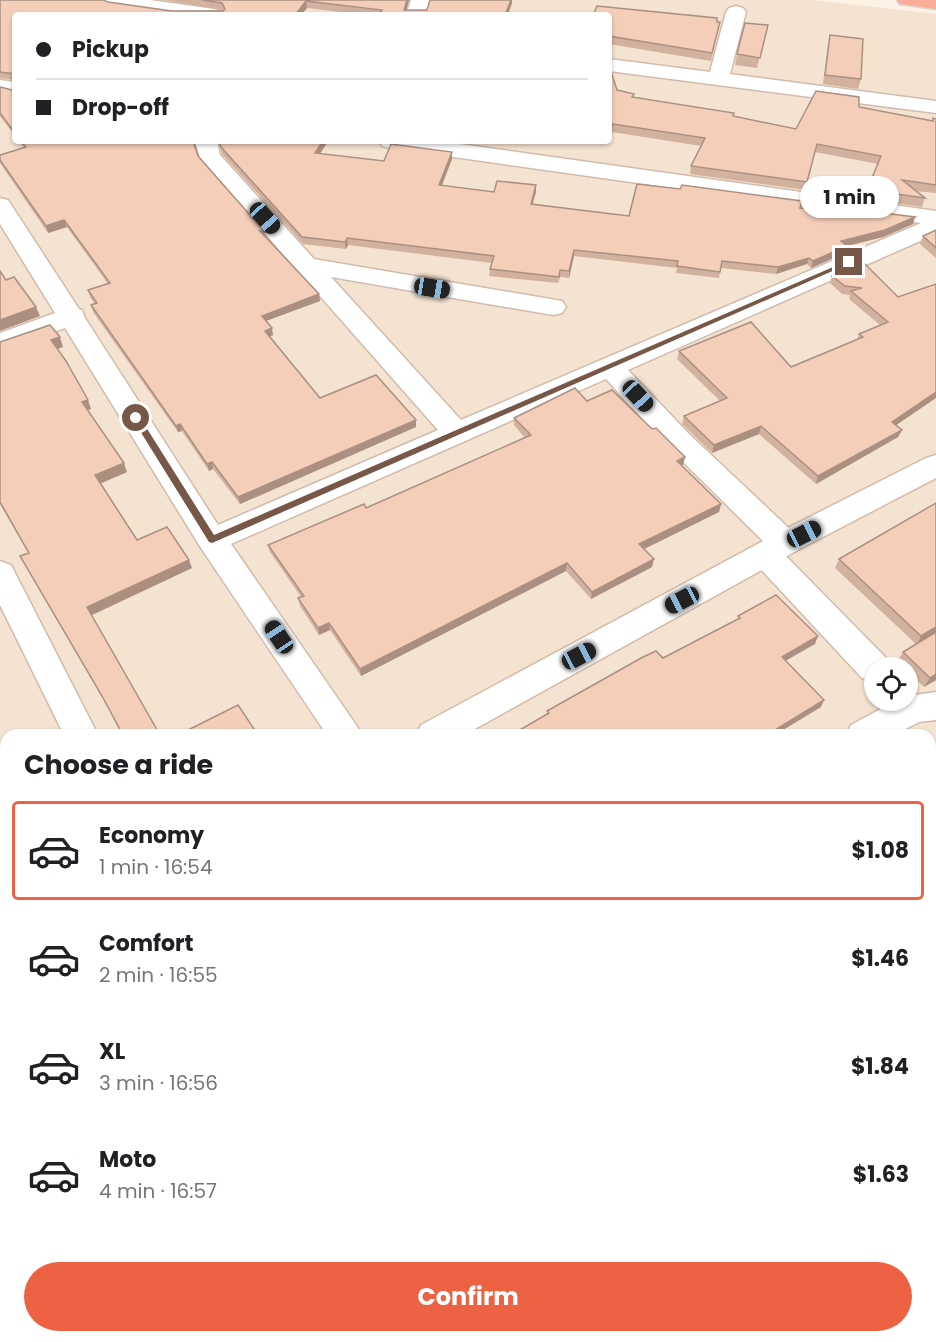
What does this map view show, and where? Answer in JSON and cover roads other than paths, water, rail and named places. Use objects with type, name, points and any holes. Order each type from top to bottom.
[{"type":"highway","points":[[908,0],[936,3]]},
{"type":"street","points":[[110,0],[192,12]]},
{"type":"street","points":[[718,79],[736,12]]},
{"type":"street","points":[[612,65],[936,107]]},
{"type":"street","points":[[206,144],[208,156],[457,434]]},
{"type":"street","points":[[411,144],[936,218]]},
{"type":"street","points":[[0,205],[73,316],[212,540],[342,729]]},
{"type":"street","points":[[212,540],[936,225]]},
{"type":"street","points":[[307,265],[553,307]]},
{"type":"street","points":[[0,342],[73,316]]},
{"type":"street","points":[[610,367],[775,549],[865,657]]},
{"type":"street","points":[[444,729],[775,549],[936,465]]},
{"type":"street","points":[[0,573],[78,729]]},
{"type":"street","points":[[878,729],[923,711]]}]
